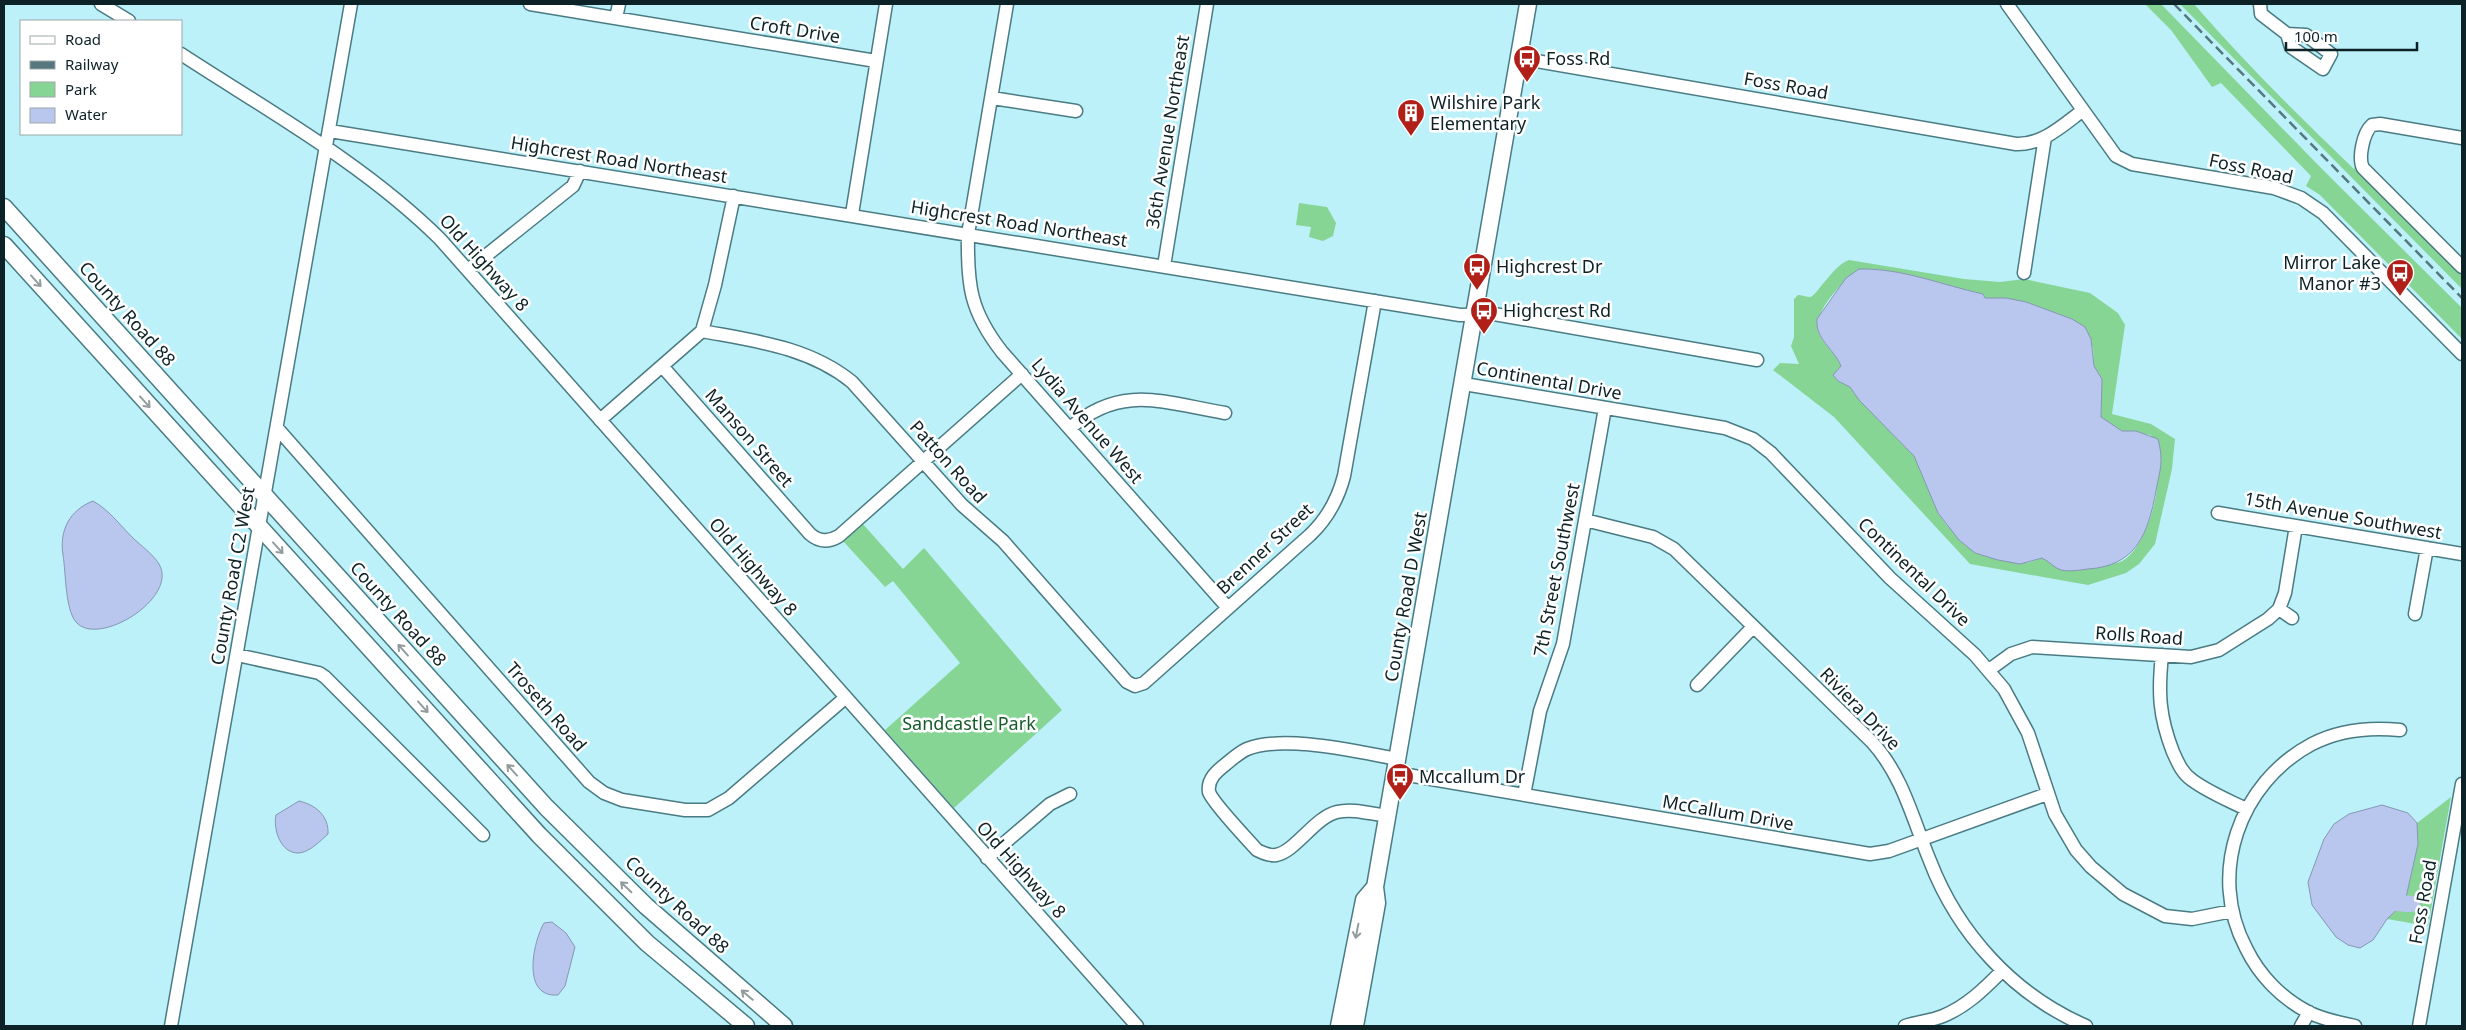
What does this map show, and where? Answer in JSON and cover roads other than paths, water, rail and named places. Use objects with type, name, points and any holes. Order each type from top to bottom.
[{"type":"main road","name":"County Road D West","points":[[1355,1026],[1377,903],[1375,887],[1464,384],[1528,4]]},
{"type":"main road","name":"County Road 88","points":[[4,207],[514,772],[589,851],[689,945],[784,1026]]},
{"type":"main road","points":[[4,245],[581,879],[647,943],[746,1026]]},
{"type":"main road","name":"County Road D West","points":[[1338,1026],[1364,900],[1375,887]]},
{"type":"street","points":[[101,4],[127,20]]},
{"type":"street","name":"County Road C2 West","points":[[171,1026],[351,4]]},
{"type":"street","name":"Croft Drive","points":[[530,4],[876,61]]},
{"type":"street","points":[[616,18],[619,4]]},
{"type":"street","points":[[852,214],[886,4]]},
{"type":"street","name":"Lydia Avenue West","points":[[1007,4],[968,234],[967,272],[975,306],[991,337],[1228,608]]},
{"type":"street","name":"36th Avenue Northeast","points":[[1164,266],[1207,4]]},
{"type":"street","points":[[2007,4],[2082,112]]},
{"type":"street","points":[[2260,4],[2261,14],[2288,34]]},
{"type":"street","name":"Old Highway 8","points":[[182,55],[327,148],[388,191],[424,223],[468,270],[1137,1026]]},
{"type":"street","name":"Foss Road","points":[[1519,58],[2016,144],[2032,142],[2045,137],[2082,112],[2111,152],[2121,160],[2132,164],[2274,188],[2301,198],[2323,213],[2462,354]]},
{"type":"street","points":[[992,98],[1076,111]]},
{"type":"street","points":[[2462,138],[2380,124],[2372,126],[2365,135],[2361,163],[2363,168],[2462,267]]},
{"type":"street","name":"Highcrest Road Northeast","points":[[330,131],[852,214],[1460,315],[1494,314],[1757,360]]},
{"type":"street","points":[[2024,273],[2045,137]]},
{"type":"street","points":[[468,270],[573,186],[580,171]]},
{"type":"street","points":[[600,420],[702,331],[715,285],[734,196]]},
{"type":"street","name":"Brenner Street","points":[[1127,682],[1135,686],[1144,683],[1310,536],[1327,516],[1335,503],[1344,476],[1375,301]]},
{"type":"street","name":"Patton Road","points":[[702,331],[791,350],[824,362],[852,382],[962,505],[1003,541],[1127,682]]},
{"type":"street","name":"Manson Street","points":[[662,366],[810,534],[820,540],[839,536],[923,461]]},
{"type":"street","points":[[923,461],[1022,374]]},
{"type":"street","name":"Continental Drive","points":[[1464,384],[1725,428],[1753,439],[1771,453],[1897,584],[1989,670],[2004,689],[2028,733],[2055,814],[2076,850],[2091,867],[2122,894],[2153,912],[2179,919],[2232,911]]},
{"type":"street","points":[[1070,428],[1099,407],[1127,400],[1150,400],[1225,414]]},
{"type":"street","name":"7th Street Southwest","points":[[1524,795],[1540,711],[1563,644],[1605,408]]},
{"type":"street","name":"Troseth Road","points":[[276,428],[589,782],[604,792],[622,800],[686,810],[708,810],[730,798],[845,698]]},
{"type":"street","name":"15th Avenue Southwest","points":[[2218,513],[2462,554]]},
{"type":"street","name":"Riviera Drive","points":[[1585,520],[1653,537],[1674,549],[1884,755],[1902,786],[1921,840],[1942,890],[1984,951],[2002,971],[2044,1004],[2086,1026]]},
{"type":"street","points":[[2292,618],[2279,609],[2285,593],[2296,526]]},
{"type":"street","points":[[2415,614],[2427,548]]},
{"type":"street","name":"Rolls Road","points":[[1989,670],[2010,654],[2032,647],[2191,657],[2210,654],[2268,619],[2279,609]]},
{"type":"street","points":[[1697,685],[1753,627]]},
{"type":"street","points":[[237,655],[319,672],[325,676],[483,835]]},
{"type":"street","points":[[2162,655],[2159,686],[2161,716],[2166,733],[2183,772],[2200,786],[2246,810]]},
{"type":"street","points":[[2355,1026],[2309,1012],[2289,1000],[2262,973],[2242,940],[2232,911],[2229,865],[2238,828],[2246,810],[2269,776],[2283,763],[2313,744],[2343,733],[2362,729],[2400,730]]},
{"type":"street","name":"McCallum Drive","points":[[1388,816],[1353,811],[1336,812],[1325,817],[1277,856],[1257,850],[1217,803],[1210,793],[1209,782],[1216,771],[1246,749],[1271,743],[1299,743],[1524,795],[1857,852],[1879,853],[1921,840],[2047,794]]},
{"type":"street","name":"Foss Road","points":[[2420,1026],[2462,784]]},
{"type":"street","points":[[987,858],[1050,804],[1070,794]]},
{"type":"street","points":[[1906,1026],[1956,1010],[1980,993],[2002,971]]},
{"type":"street","points":[[2301,1026],[2309,1012]]},
{"type":"water","points":[[1859,269],[1891,271],[1983,294],[1985,298],[2006,298],[2026,302],[2072,319],[2085,327],[2091,339],[2094,366],[2102,379],[2101,417],[2122,431],[2136,431],[2158,439],[2160,447],[2160,471],[2149,521],[2137,545],[2128,554],[2118,562],[2104,567],[2064,571],[2042,558],[2020,564],[1998,560],[1975,553],[1959,540],[1938,513],[1914,456],[1859,400],[1850,387],[1838,381],[1833,375],[1841,366],[1822,338],[1817,326],[1817,319],[1846,278]]},
{"type":"water","points":[[93,501],[109,513],[153,557],[159,564],[162,577],[158,591],[147,604],[117,624],[101,629],[87,628],[76,622],[72,616],[68,600],[62,546],[65,529],[72,515]]},
{"type":"water","points":[[299,801],[311,805],[320,812],[326,822],[328,834],[311,848],[299,853],[292,852],[283,845],[277,833],[275,820],[276,815]]},
{"type":"water","points":[[2382,805],[2408,813],[2417,823],[2418,844],[2405,902],[2387,919],[2373,940],[2360,948],[2348,945],[2336,937],[2312,905],[2308,882],[2324,839],[2334,824],[2349,814]]},
{"type":"water","points":[[552,922],[566,933],[575,947],[565,986],[558,995],[546,994],[539,988],[534,979],[533,967],[536,943],[540,932],[544,923]]},
{"type":"waterway","points":[[2382,902],[2412,904],[2404,904]]},
{"type":"railway","points":[[2174,4],[2462,298]]},
{"type":"place","name":"Foss Rd","points":[[1527,83]]},
{"type":"place","name":"Wilshire Park Elementary","points":[[1411,137]]},
{"type":"place","name":"Highcrest Dr","points":[[1477,291]]},
{"type":"place","name":"Mirror Lake Manor #3","points":[[2400,297]]},
{"type":"place","name":"Highcrest Rd","points":[[1484,335]]},
{"type":"place","name":"Mccallum Dr","points":[[1400,801]]},
{"type":"park label","name":"Sandcastle Park","points":[[969,724]]}]
